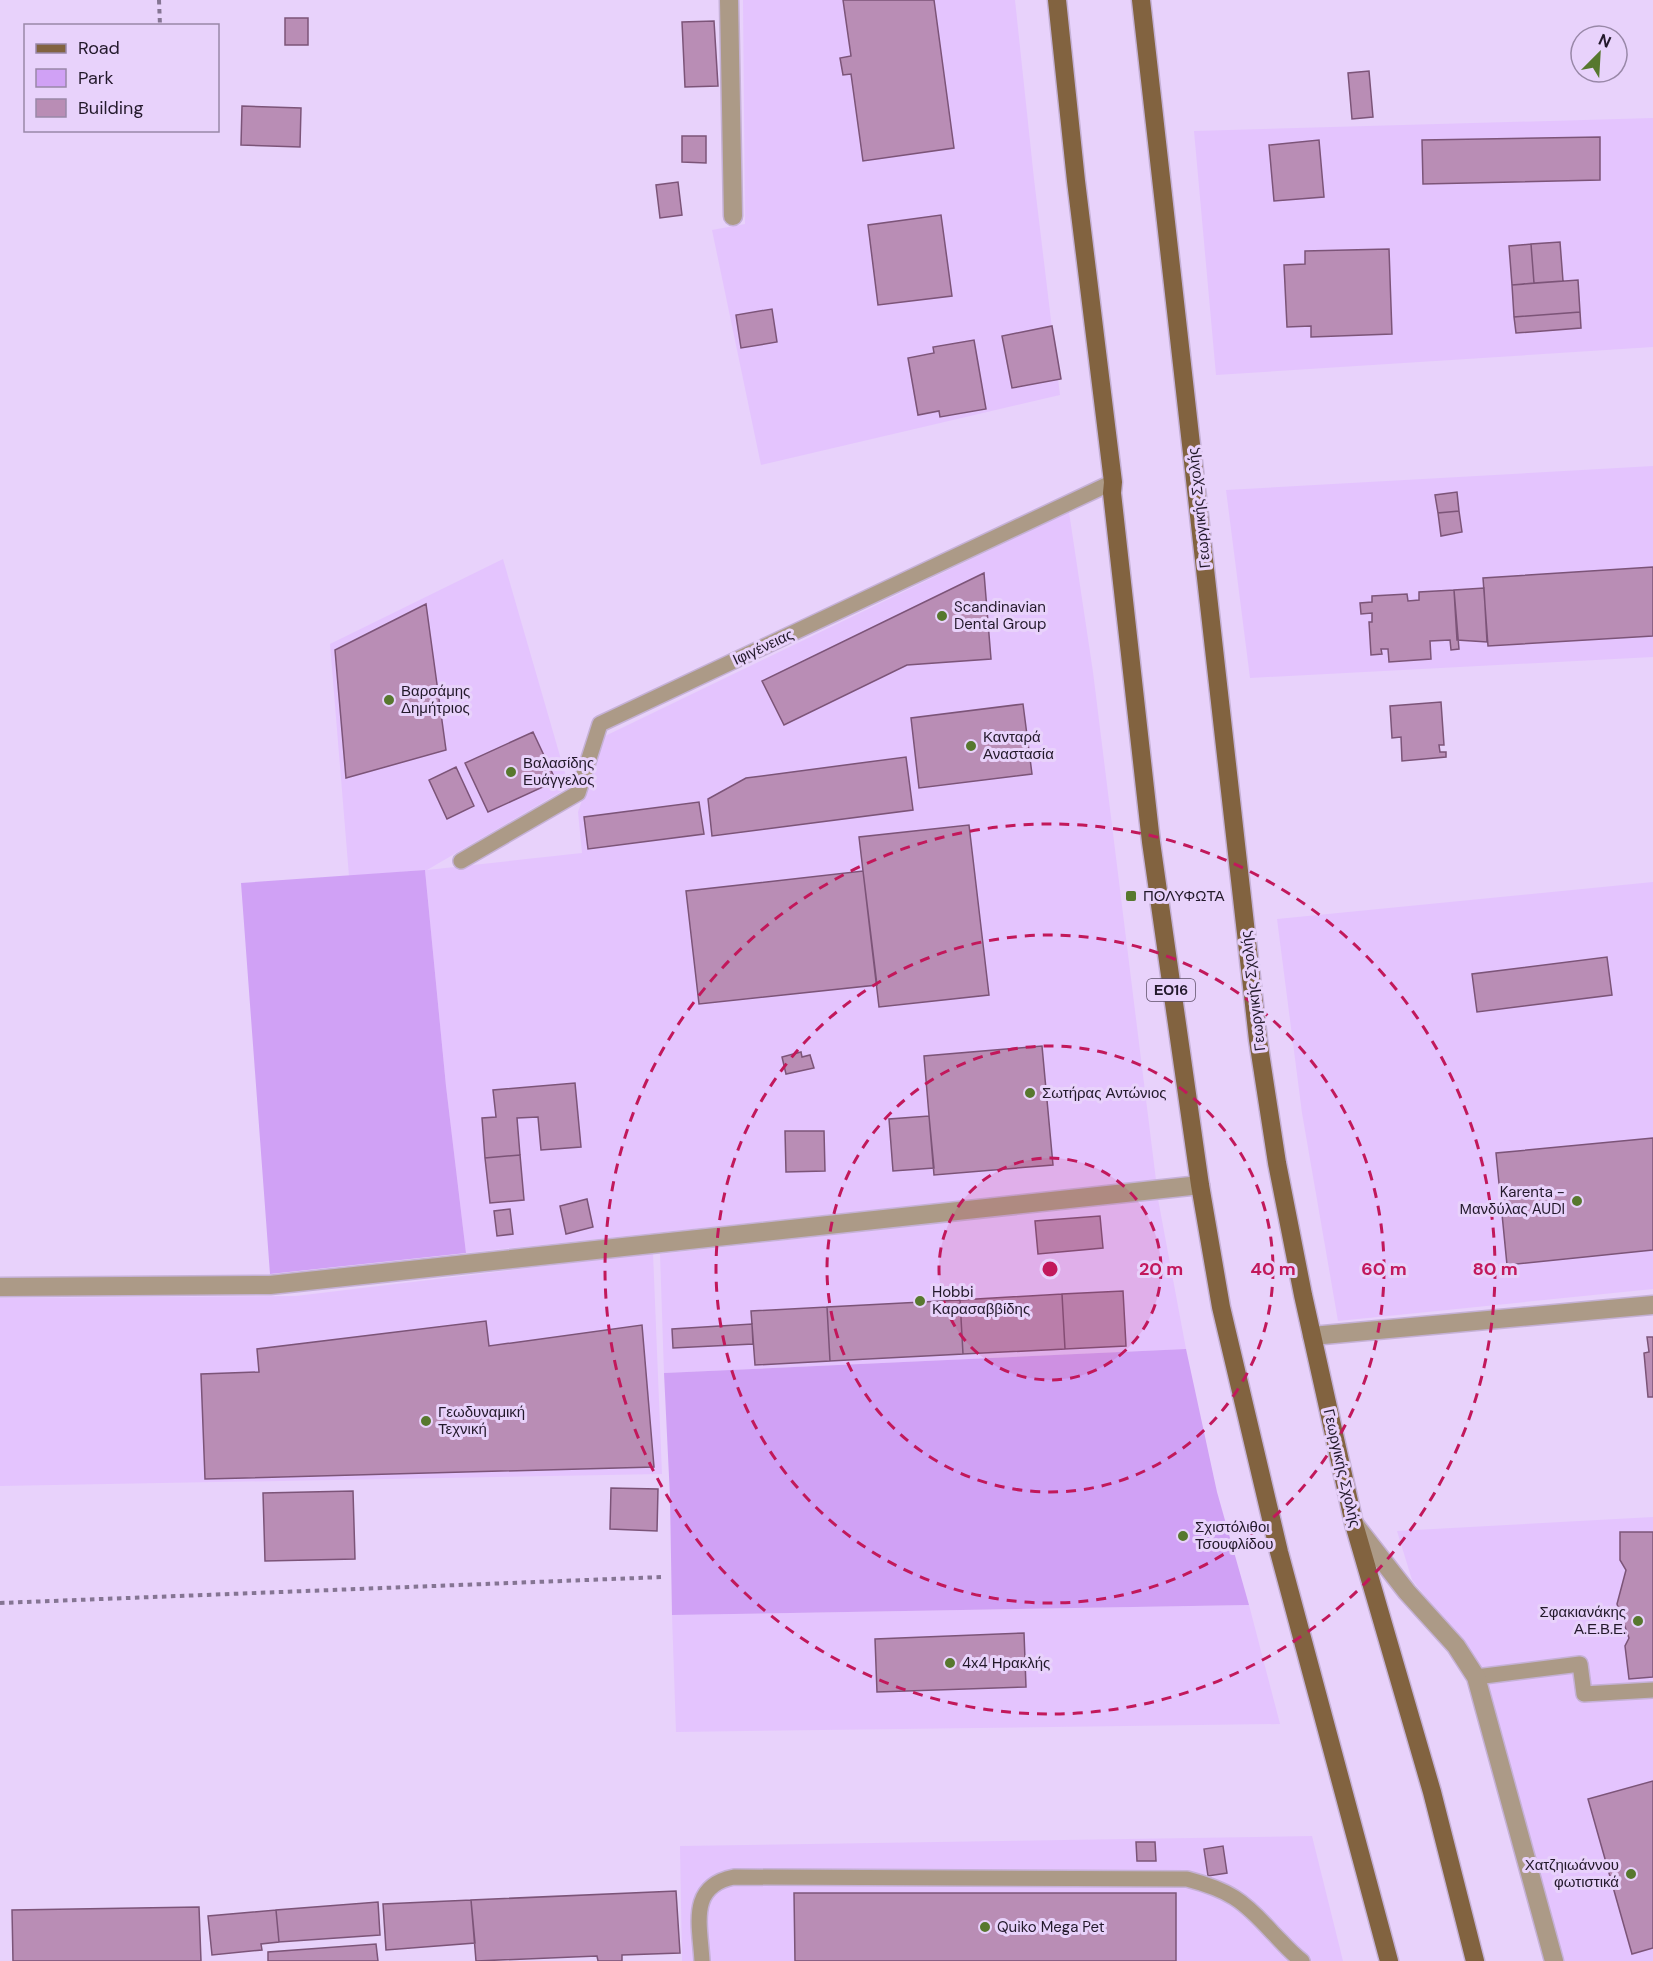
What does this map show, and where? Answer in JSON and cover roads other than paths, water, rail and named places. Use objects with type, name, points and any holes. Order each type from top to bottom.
[{"type":"main road","name":"ΕΟ16","points":[[1057,0],[1152,842],[1200,1185],[1221,1307],[1279,1552],[1389,1961]]},
{"type":"main road","name":"Γεωργικής Σχολής","points":[[1141,0],[1258,1040],[1277,1163],[1312,1336],[1354,1524],[1432,1792],[1475,1961]]},
{"type":"street","points":[[729,0],[733,216]]},
{"type":"street","points":[[0,1287],[270,1285],[1200,1185]]},
{"type":"street","points":[[1312,1336],[1653,1305]]},
{"type":"street","points":[[1354,1524],[1407,1592],[1456,1646],[1476,1677],[1554,1961]]},
{"type":"lane","name":"Ιφιγένειας","points":[[460,861],[578,793],[600,724],[1113,482]]},
{"type":"lane","points":[[1476,1677],[1580,1664],[1584,1694],[1653,1690]]},
{"type":"lane","points":[[702,1961],[700,1904],[708,1889],[720,1880],[734,1877],[1187,1879],[1211,1885],[1235,1896],[1302,1961]]},
{"type":"place","name":"Scandinavian Dental Group","points":[[942,616]]},
{"type":"place","name":"Βαρσάμης Δημήτριος","points":[[389,700]]},
{"type":"place","name":"Κανταρά Αναστασία","points":[[971,746]]},
{"type":"place","name":"Βαλασίδης Ευάγγελος","points":[[511,772]]},
{"type":"place","name":"ΠΟΛΥΦΩΤΑ","points":[[1131,896]]},
{"type":"place","name":"Σωτήρας Αντώνιος","points":[[1030,1093]]},
{"type":"place","name":"Karenta - Μανδύλας AUDI","points":[[1577,1201]]},
{"type":"place","name":"Hobbi Καρασαββίδης","points":[[920,1301]]},
{"type":"place","name":"Γεωδυναμική Τεχνική","points":[[426,1421]]},
{"type":"place","name":"Σχιστόλιθοι Τσουφλίδου","points":[[1183,1536]]},
{"type":"place","name":"Σφακιανάκης Α.Ε.Β.Ε.","points":[[1638,1621]]},
{"type":"place","name":"4x4 Ηρακλής","points":[[950,1663]]},
{"type":"place","name":"Χατζηιωάννου φωτιστικά","points":[[1631,1874]]},
{"type":"place","name":"Quiko Mega Pet","points":[[985,1927]]}]
